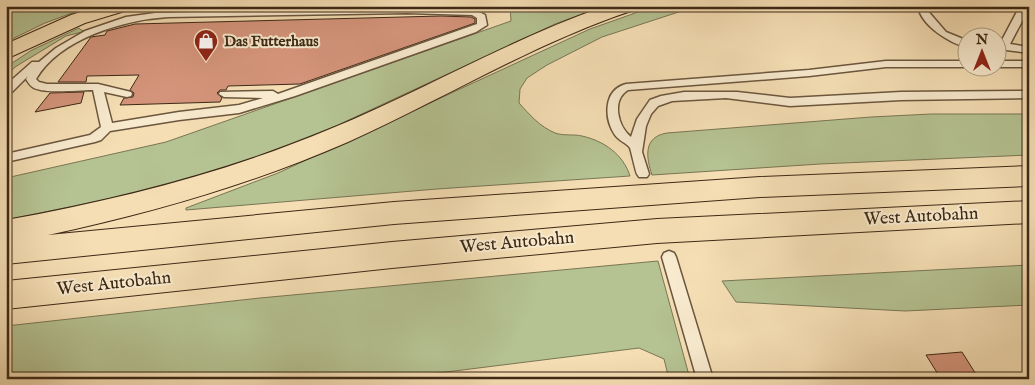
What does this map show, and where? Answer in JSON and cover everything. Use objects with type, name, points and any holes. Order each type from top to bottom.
[{"type":"main road","points":[[6,52],[78,19],[121,6]]},
{"type":"main road","points":[[6,232],[112,211],[254,169],[341,134],[561,31],[627,6]]},
{"type":"main road","points":[[6,60],[52,30]]},
{"type":"main road","name":"West Autobahn","points":[[6,252],[403,213],[760,187],[1029,176]]},
{"type":"main road","name":"West Autobahn","points":[[6,295],[392,255],[657,231],[1029,212]]},
{"type":"lane","points":[[922,6],[923,11],[943,34],[958,41]]},
{"type":"lane","points":[[1008,38],[1025,6]]},
{"type":"lane","points":[[6,92],[33,66],[93,32],[130,19],[267,10],[458,10],[479,14],[483,21],[482,25],[473,30],[285,95],[231,111],[179,116],[106,128],[97,137],[6,158]]},
{"type":"lane","points":[[1008,46],[1029,50]]},
{"type":"lane","points":[[52,55],[34,73],[31,79],[36,85],[48,87],[98,87],[127,94]]},
{"type":"lane","points":[[636,146],[620,134],[614,118],[614,98],[619,89],[626,87],[809,73],[868,66],[958,64]]},
{"type":"lane","points":[[1008,64],[1029,64]]},
{"type":"lane","points":[[98,87],[106,128]]},
{"type":"lane","points":[[224,94],[285,95]]},
{"type":"lane","points":[[643,174],[636,152],[640,125],[655,103],[663,100],[697,95],[729,94],[778,102],[790,102],[901,96],[1029,94]]},
{"type":"lane","points":[[668,257],[705,379]]},
{"type":"green space","points":[[6,6],[91,6],[45,23],[6,42]]},
{"type":"green space","points":[[510,6],[604,6],[555,24],[336,126],[251,159],[162,188],[6,220],[6,178],[166,142],[511,21]]},
{"type":"green space","points":[[655,6],[697,6],[602,37],[547,65],[527,78],[520,89],[519,103],[539,124],[555,133],[582,136],[605,145],[623,161],[630,176],[437,189],[186,210],[186,208],[278,173],[590,29]]},
{"type":"green space","points":[[79,28],[86,31],[66,36],[15,67],[6,77],[6,67],[32,50]]},
{"type":"green space","points":[[931,114],[1029,114],[1029,155],[820,164],[652,175],[648,161],[650,143],[659,135],[667,133]]},
{"type":"green space","points":[[658,261],[690,379],[669,379],[664,359],[639,348],[390,379],[6,379],[6,326],[260,298]]},
{"type":"green space","points":[[1029,265],[1029,305],[905,311],[736,302],[722,281]]},
{"type":"building","points":[[441,16],[471,17],[475,19],[475,23],[300,84],[228,86],[226,90],[220,90],[217,93],[222,98],[220,102],[120,105],[124,98],[133,97],[134,93],[130,90],[139,75],[87,76],[86,82],[58,82],[91,37],[105,35],[107,31],[135,24]]},
{"type":"building","points":[[84,92],[81,103],[35,112],[50,93]]},
{"type":"building","points":[[962,352],[979,379],[941,379],[926,355]]},
{"type":"place","name":"Das Futterhaus","points":[[206,62]]}]
